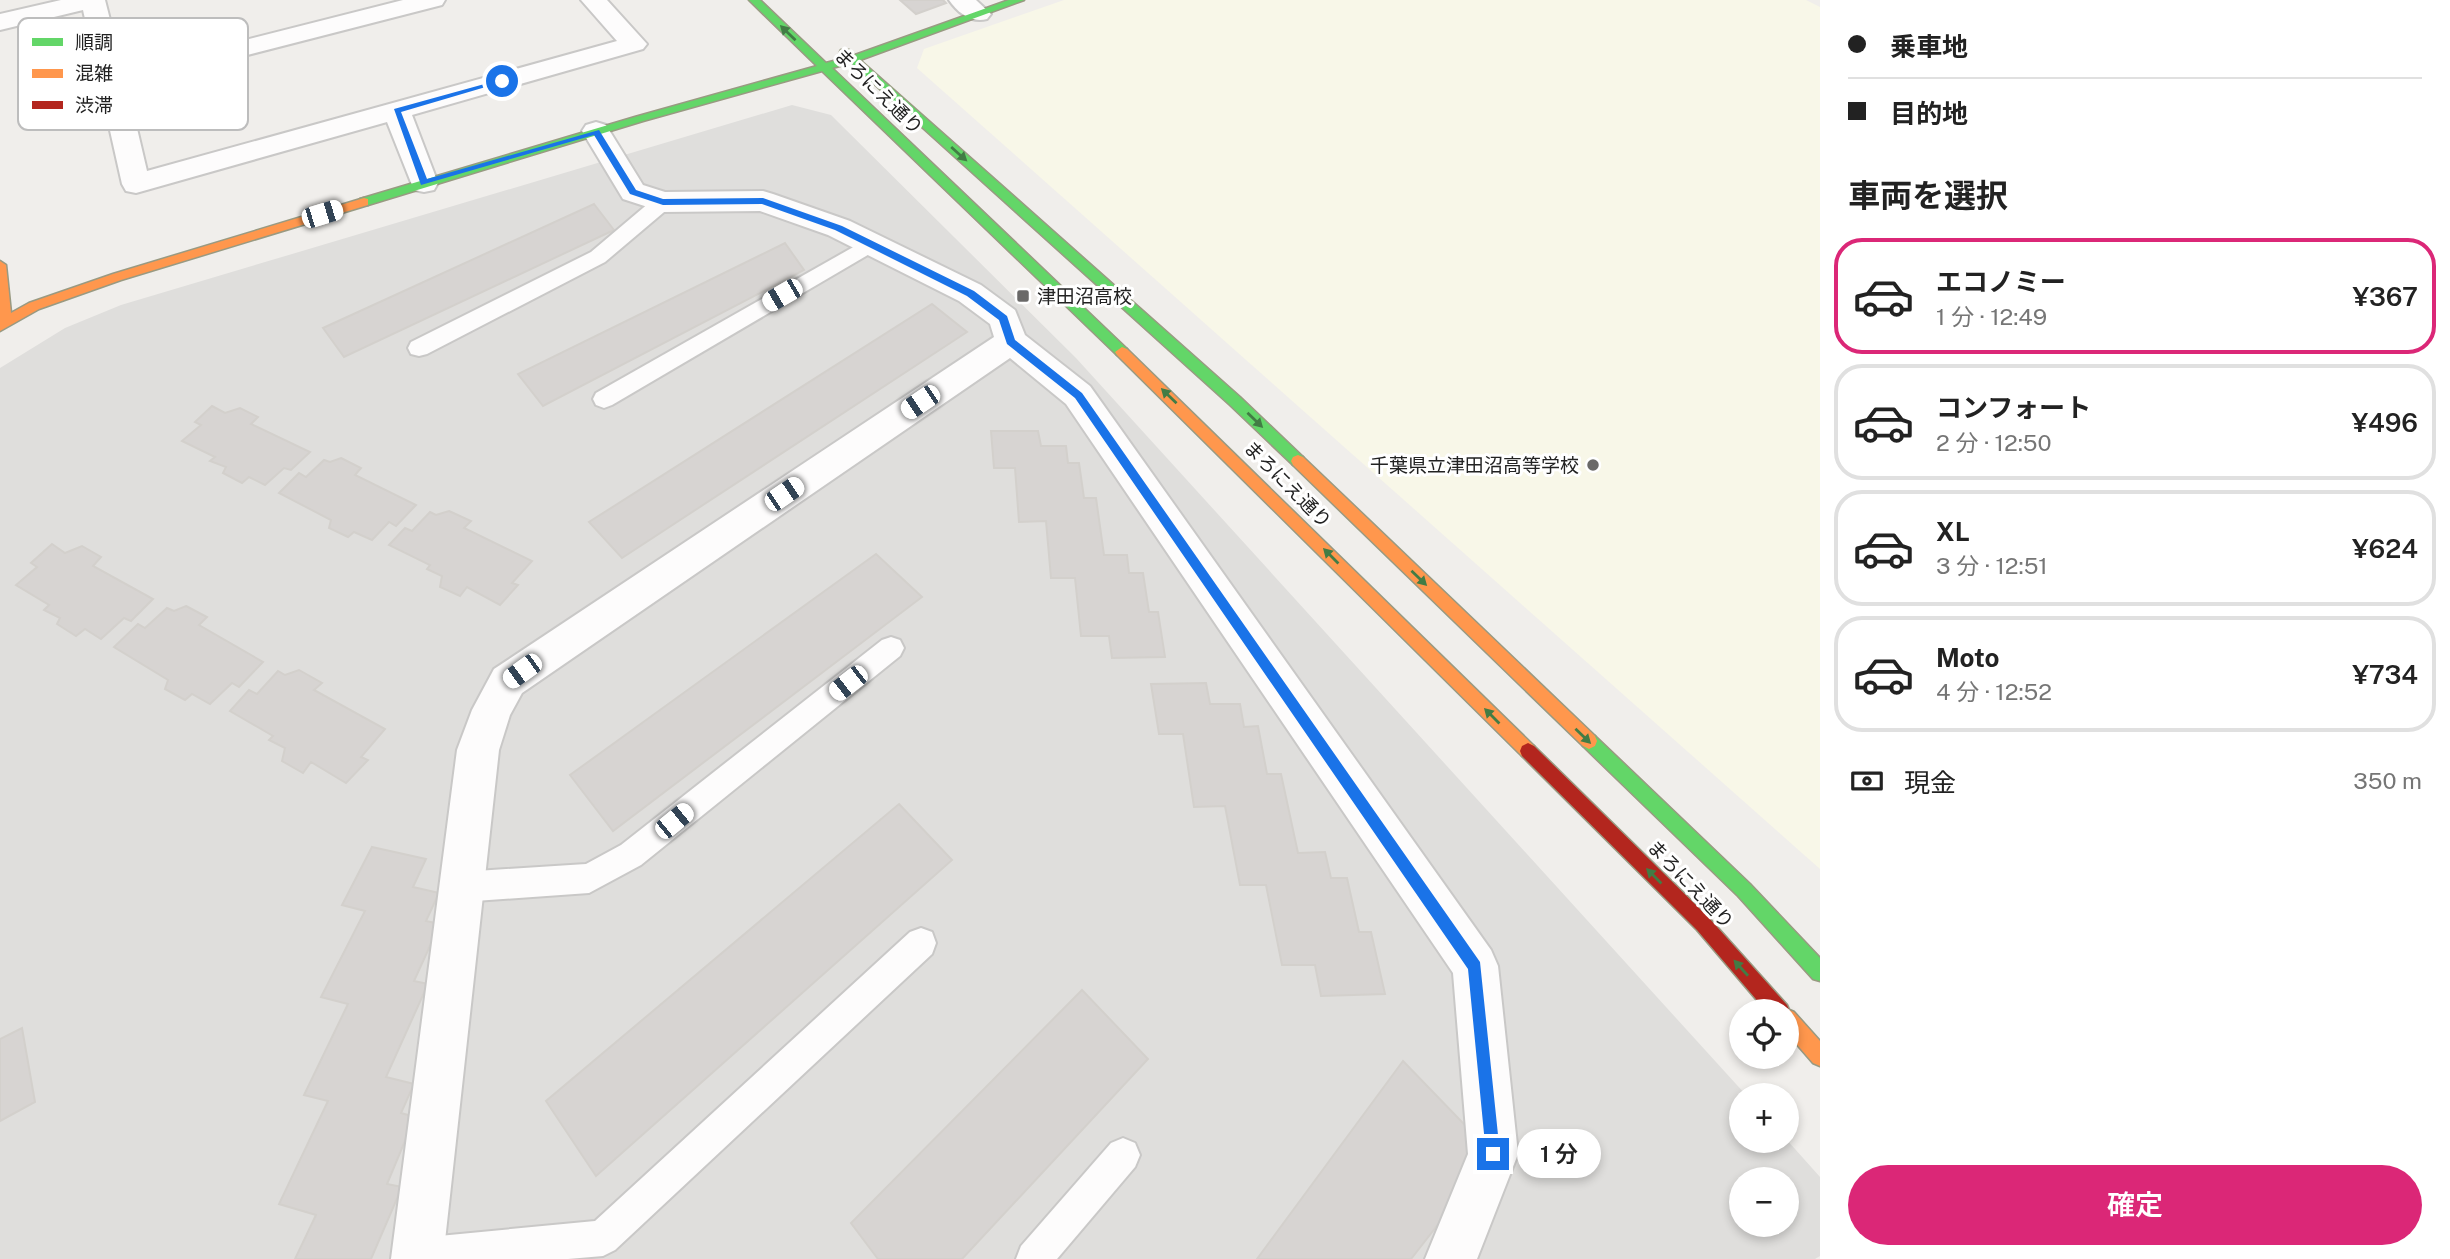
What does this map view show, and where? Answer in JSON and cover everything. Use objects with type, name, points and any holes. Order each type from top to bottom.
[{"type":"street","points":[[0,22],[93,0],[97,18]]},
{"type":"street","points":[[248,47],[432,0]]},
{"type":"street","points":[[123,130],[136,184],[634,44],[593,0]]},
{"type":"street","name":"まろにえ通り","points":[[754,0],[1217,443],[1703,924],[1769,999]]},
{"type":"street","points":[[0,265],[3,324],[34,306],[117,277],[596,131],[853,59],[969,7],[1019,0]]},
{"type":"street","name":"まろにえ通り","points":[[836,43],[1235,401],[1744,890],[1820,972]]},
{"type":"street","points":[[397,111],[424,183]]},
{"type":"street","points":[[596,131],[633,192],[663,202],[763,201],[839,228],[971,293],[1004,318],[1011,341],[1078,395],[1475,966],[1493,1154],[1451,1259]]},
{"type":"street","points":[[418,1257],[478,750],[492,710],[508,681],[1011,341]]},
{"type":"street","points":[[1799,1032],[1820,1056]]},
{"type":"lane","points":[[419,348],[598,257],[663,202]]},
{"type":"lane","points":[[604,399],[872,244]]},
{"type":"lane","points":[[461,887],[589,878],[631,855],[891,648]]},
{"type":"lane","points":[[418,1257],[603,1238],[921,943]]},
{"type":"lane","points":[[1034,1259],[1123,1155]]},
{"type":"shaded area","name":"千葉県立津田沼高等学校","points":[[1064,0],[1806,0],[1820,7],[1820,869],[917,68],[924,49]]},
{"type":"shaded area","points":[[792,105],[831,115],[1076,358],[1735,1083],[1729,1083],[1729,1153],[1799,1153],[1820,1177],[1820,1256],[1815,1259],[0,1259],[0,368],[65,328],[121,305]]},
{"type":"building","points":[[900,0],[943,0],[946,3],[916,14]]},
{"type":"building","points":[[594,204],[614,230],[344,357],[323,328]]},
{"type":"building","points":[[785,243],[804,270],[543,406],[518,374]]},
{"type":"building","points":[[932,304],[967,332],[622,558],[589,522]]},
{"type":"building","points":[[212,406],[225,413],[240,408],[258,417],[251,424],[310,452],[291,470],[284,468],[265,485],[249,477],[242,483],[223,473],[226,467],[210,461],[215,457],[182,441],[201,425],[195,422]]},
{"type":"building","points":[[991,431],[1038,431],[1041,446],[1066,446],[1068,463],[1079,463],[1084,498],[1096,498],[1104,555],[1127,555],[1129,573],[1143,573],[1149,612],[1158,612],[1165,657],[1112,658],[1109,636],[1081,636],[1075,578],[1051,578],[1046,521],[1019,522],[1015,468],[994,468]]},
{"type":"building","points":[[341,458],[361,468],[355,475],[416,505],[396,526],[389,522],[372,540],[354,532],[348,537],[329,528],[331,520],[279,493],[299,473],[306,477],[324,460],[330,462]]},
{"type":"building","points":[[449,511],[471,521],[464,528],[532,561],[512,583],[518,585],[500,605],[467,587],[460,596],[440,587],[442,576],[427,569],[430,565],[389,545],[405,528],[412,531],[430,512],[436,515]]},
{"type":"building","points":[[52,544],[65,553],[82,546],[101,557],[93,566],[153,599],[131,621],[124,618],[101,639],[85,629],[76,636],[57,624],[60,618],[44,610],[49,605],[16,585],[37,567],[31,563]]},
{"type":"building","points":[[876,554],[922,597],[613,831],[570,775]]},
{"type":"building","points":[[186,606],[207,617],[199,625],[263,662],[239,687],[232,683],[210,704],[192,694],[185,700],[165,689],[168,680],[114,647],[138,624],[145,628],[167,608],[174,611]]},
{"type":"building","points":[[299,670],[322,683],[314,690],[385,729],[361,757],[368,760],[346,783],[311,762],[303,773],[282,761],[285,748],[269,740],[273,736],[230,711],[249,690],[257,694],[278,671],[285,675]]},
{"type":"building","points":[[1206,683],[1210,704],[1240,704],[1244,727],[1258,726],[1267,774],[1281,774],[1298,853],[1325,852],[1331,878],[1347,878],[1359,932],[1371,932],[1385,994],[1321,996],[1315,965],[1282,965],[1266,885],[1240,885],[1225,806],[1194,807],[1183,734],[1159,734],[1151,684]]},
{"type":"building","points":[[899,804],[952,860],[596,1176],[546,1101]]},
{"type":"building","points":[[372,847],[426,859],[413,887],[439,893],[426,921],[440,924],[414,981],[428,984],[386,1077],[414,1084],[401,1113],[415,1117],[387,1184],[402,1187],[371,1259],[295,1259],[316,1215],[279,1204],[328,1101],[304,1095],[348,1004],[321,997],[365,911],[342,905]]},
{"type":"building","points":[[1082,990],[1148,1059],[962,1259],[878,1259],[851,1223]]},
{"type":"building","points":[[22,1028],[35,1102],[0,1121],[0,1039]]},
{"type":"building","points":[[1403,1061],[1493,1154],[1411,1259],[1257,1259]]},
{"type":"traffic: fast","points":[[754,0],[1122,352]]},
{"type":"traffic: fast","points":[[364,202],[639,119],[853,59],[1019,0]]},
{"type":"traffic: fast","points":[[845,52],[1235,401],[1298,461]]},
{"type":"traffic: fast","points":[[1589,741],[1744,890],[1820,972]]},
{"type":"traffic: slow","points":[[0,326],[34,306],[117,277],[364,202]]},
{"type":"traffic: slow","points":[[0,265],[6,323]]},
{"type":"traffic: slow","points":[[1122,352],[1528,751]]},
{"type":"traffic: slow","points":[[1298,461],[1589,741]]},
{"type":"traffic: slow","points":[[1799,1032],[1820,1056]]},
{"type":"traffic: jam","points":[[1528,751],[1703,924],[1769,999]]},
{"type":"place","name":"津田沼高校","points":[[1023,296]]},
{"type":"place","name":"千葉県立津田沼高等学校","points":[[1593,465]]},
{"type":"route","points":[[502,81],[397,111],[424,183],[596,131],[633,192],[663,202],[763,201],[839,228],[971,293],[1004,318],[1011,341],[1078,395],[1475,966],[1493,1154]]}]
